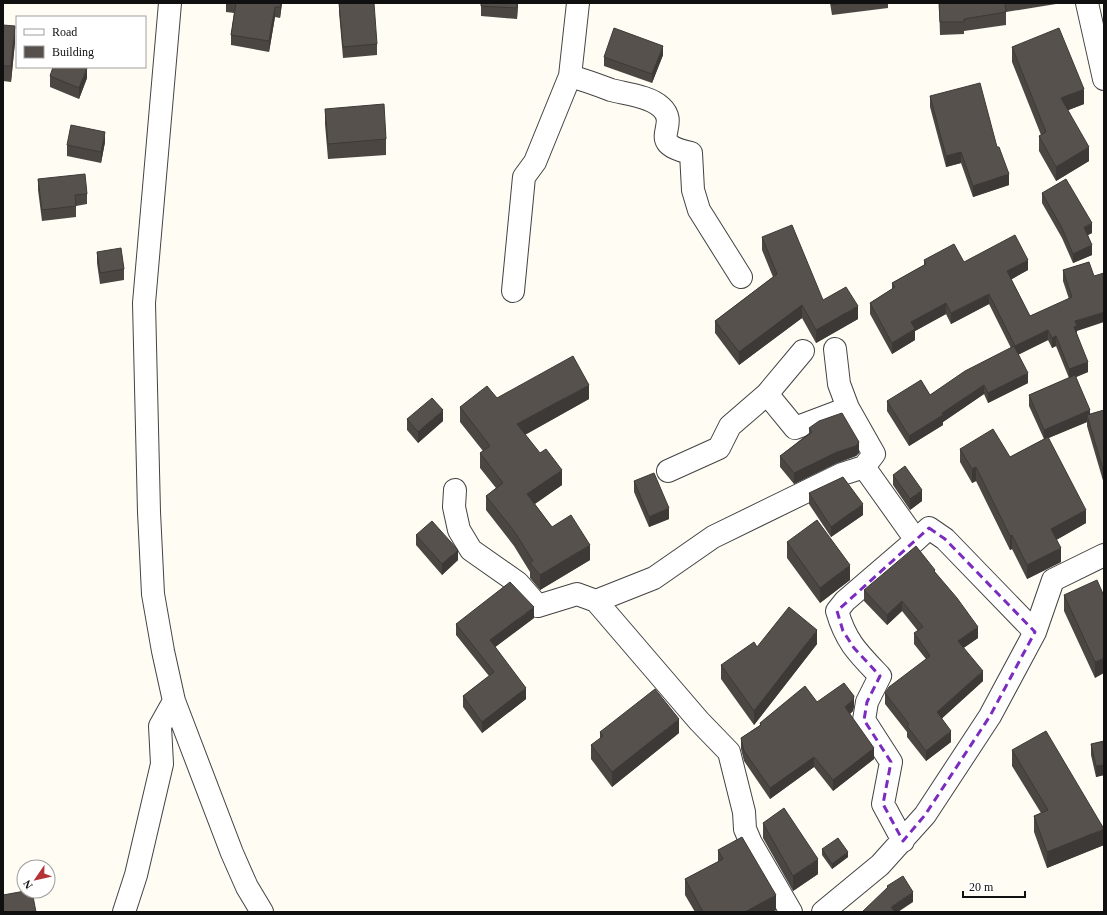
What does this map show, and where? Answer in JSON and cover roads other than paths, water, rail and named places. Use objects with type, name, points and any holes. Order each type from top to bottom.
[{"type":"street","points":[[170,3],[144,303],[149,512],[153,594],[162,650],[174,701],[232,852],[247,887],[262,912]]},
{"type":"street","points":[[513,291],[524,177],[535,162],[570,76],[578,3]]},
{"type":"street","points":[[1087,3],[1104,79]]},
{"type":"street","points":[[570,76],[644,99],[660,106],[665,112],[668,120],[665,138],[668,145],[679,151],[691,153],[693,190],[700,210],[741,276]]},
{"type":"street","points":[[596,601],[654,578],[713,537],[842,474],[864,467],[874,454],[848,408],[839,384],[835,349]]},
{"type":"street","points":[[668,471],[719,448],[730,426],[767,394],[803,351]]},
{"type":"street","points":[[767,394],[795,428],[848,408]]},
{"type":"street","points":[[864,467],[916,540]]},
{"type":"street","points":[[455,490],[454,507],[459,530],[471,550],[518,584],[538,606],[577,594],[596,601],[699,721],[729,752],[744,812],[745,829],[751,843],[791,912]]},
{"type":"street","points":[[903,841],[883,804],[891,762],[864,720],[866,702],[880,676],[854,648],[843,631],[837,611],[845,601],[929,528],[945,539],[1035,632]]},
{"type":"street","points":[[823,912],[880,865],[925,815],[990,716],[1035,632],[1053,580],[1104,555]]},
{"type":"street","points":[[124,912],[136,875],[162,764],[160,726],[174,701]]}]
